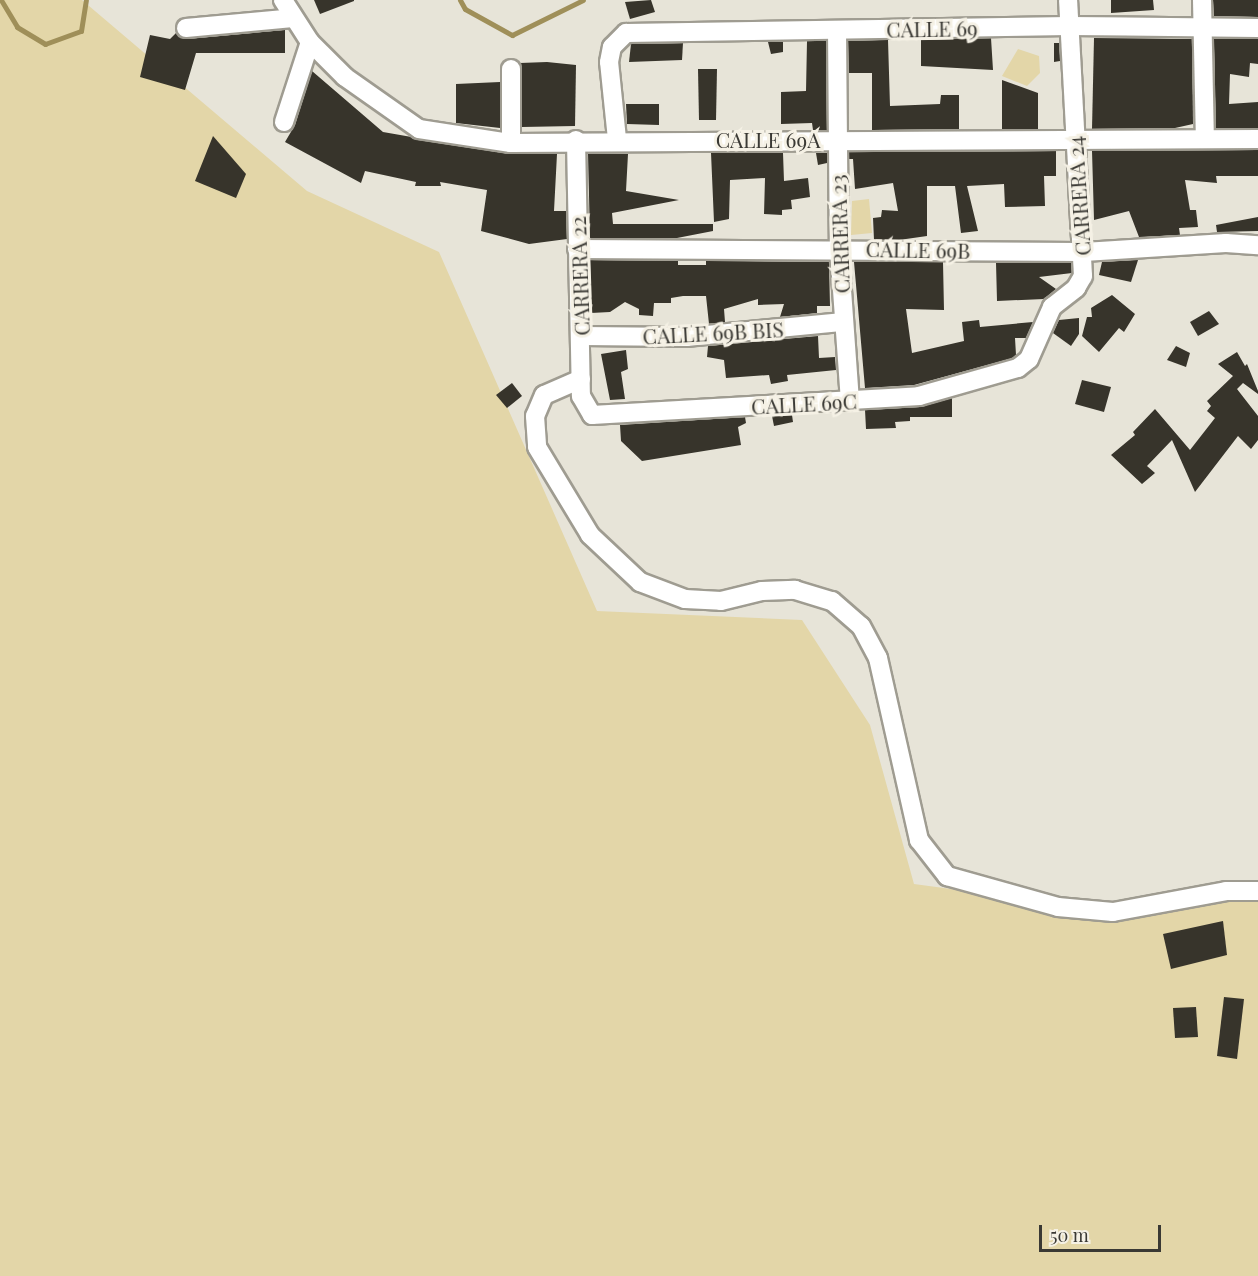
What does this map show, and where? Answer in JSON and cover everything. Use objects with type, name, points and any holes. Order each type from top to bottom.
[{"type":"street","name":"CALLE 69A","points":[[283,0],[310,42],[345,77],[418,129],[511,143],[617,139],[1258,139]]},
{"type":"street","name":"CARRERA 24","points":[[1018,368],[1029,359],[1052,307],[1076,288],[1083,276],[1084,252],[1073,138],[1068,0]]},
{"type":"street","points":[[1202,0],[1204,138]]},
{"type":"street","points":[[186,28],[293,18]]},
{"type":"street","name":"CALLE 69","points":[[617,139],[609,62],[612,47],[626,33],[1069,26],[1258,28]]},
{"type":"street","name":"CARRERA 23","points":[[837,30],[836,138],[839,248],[850,401]]},
{"type":"street","points":[[284,123],[310,42]]},
{"type":"street","points":[[511,69],[511,143]]},
{"type":"street","name":"CARRERA 22","points":[[576,140],[582,336],[581,379],[587,410]]},
{"type":"street","name":"CALLE 69B","points":[[578,249],[839,248],[1084,252],[1226,243],[1258,245]]},
{"type":"street","name":"CALLE 69B BIS","points":[[582,336],[686,337],[843,322]]},
{"type":"street","name":"CALLE 69C","points":[[587,410],[592,415],[919,396],[1018,368]]},
{"type":"street","points":[[581,379],[544,395],[535,416],[537,447],[590,535],[640,582],[660,591],[686,599],[721,601],[762,591],[795,590],[832,601],[861,626],[878,658],[919,840],[947,876],[1058,908],[1113,912],[1226,891],[1258,891]]},
{"type":"shaded area","points":[[0,0],[82,0],[307,191],[439,252],[597,611],[802,620],[870,725],[914,884],[1113,911],[1258,896],[1258,1276],[0,1276]]},
{"type":"shaded area","points":[[1018,49],[1039,56],[1040,73],[1027,86],[1002,76]]},
{"type":"shaded area","points":[[869,199],[872,233],[851,235],[852,201]]},
{"type":"building","points":[[314,0],[354,0],[354,1],[320,14]]},
{"type":"building","points":[[651,0],[655,12],[630,19],[625,2]]},
{"type":"building","points":[[1111,0],[1153,0],[1154,10],[1111,13]]},
{"type":"building","points":[[1213,0],[1258,0],[1258,17],[1214,16]]},
{"type":"building","points":[[285,30],[285,53],[196,53],[185,90],[140,77],[150,35],[170,39],[176,33],[187,39]]},
{"type":"building","points":[[991,38],[993,70],[921,66],[921,40]]},
{"type":"building","points":[[1094,38],[1192,39],[1193,124],[1175,128],[1092,129]]},
{"type":"building","points":[[1214,39],[1258,39],[1258,64],[1250,63],[1249,77],[1230,74],[1229,104],[1258,102],[1258,128],[1216,128]]},
{"type":"building","points":[[888,40],[890,106],[940,104],[941,95],[959,95],[959,129],[872,130],[872,73],[849,73],[848,41]]},
{"type":"building","points":[[807,41],[826,41],[827,130],[813,130],[812,123],[781,124],[781,92],[806,91]]},
{"type":"building","points":[[768,42],[783,42],[783,52],[771,54]]},
{"type":"building","points":[[683,43],[682,60],[629,62],[631,44]]},
{"type":"building","points":[[1054,43],[1059,43],[1060,61],[1054,62]]},
{"type":"building","points":[[547,62],[576,65],[575,126],[522,127],[520,63]]},
{"type":"building","points":[[698,69],[717,69],[716,120],[699,120]]},
{"type":"building","points":[[312,71],[383,132],[509,154],[557,154],[554,211],[566,211],[567,239],[529,244],[481,231],[487,190],[440,182],[441,186],[415,186],[416,182],[365,171],[361,183],[285,142],[295,125]]},
{"type":"building","points":[[1002,80],[1038,93],[1038,129],[1002,129]]},
{"type":"building","points":[[500,82],[500,128],[456,123],[456,84]]},
{"type":"building","points":[[626,104],[659,104],[659,125],[627,124]]},
{"type":"building","points":[[213,136],[246,174],[236,198],[195,181]]},
{"type":"building","points":[[1258,150],[1258,176],[1216,176],[1217,183],[1185,180],[1190,210],[1196,210],[1198,227],[1179,228],[1180,235],[1139,237],[1129,211],[1094,220],[1092,151]]},
{"type":"building","points":[[1056,151],[1056,176],[1044,176],[1045,206],[1005,207],[1004,184],[967,186],[978,231],[961,233],[955,186],[927,186],[927,236],[899,240],[874,240],[873,218],[881,217],[882,210],[898,211],[893,183],[855,189],[853,159],[849,159],[849,152]]},
{"type":"building","points":[[711,153],[783,153],[784,181],[808,178],[810,197],[791,200],[792,209],[782,210],[782,215],[764,214],[765,178],[730,180],[729,219],[714,222]]},
{"type":"building","points":[[816,153],[827,153],[827,163],[818,165]]},
{"type":"building","points":[[588,154],[628,154],[626,191],[679,200],[612,213],[613,224],[713,224],[713,231],[677,238],[590,238]]},
{"type":"building","points":[[1258,217],[1258,231],[1217,232],[1216,225]]},
{"type":"building","points":[[590,260],[678,261],[678,265],[706,265],[706,261],[829,262],[830,306],[817,306],[817,313],[780,317],[784,304],[758,305],[758,299],[724,309],[725,322],[709,324],[706,296],[683,296],[671,298],[671,303],[654,303],[653,316],[639,315],[639,309],[625,302],[610,312],[591,313]]},
{"type":"building","points":[[1138,260],[1131,282],[1099,275],[1102,262]]},
{"type":"building","points":[[854,262],[943,262],[944,310],[906,309],[912,353],[964,341],[962,322],[979,320],[980,327],[1033,322],[1026,338],[1015,338],[1016,355],[1013,358],[914,385],[865,388]]},
{"type":"building","points":[[996,263],[1071,263],[1072,273],[1039,277],[1056,289],[1044,299],[997,301]]},
{"type":"building","points":[[1112,295],[1135,314],[1124,332],[1119,328],[1099,352],[1082,336],[1087,317],[1092,317],[1091,308]]},
{"type":"building","points":[[1209,311],[1219,324],[1198,336],[1190,322]]},
{"type":"building","points":[[1079,318],[1079,334],[1071,346],[1053,333],[1059,320]]},
{"type":"building","points":[[818,336],[819,358],[835,357],[836,370],[787,375],[788,381],[771,384],[769,375],[726,378],[724,360],[707,357],[708,346]]},
{"type":"building","points":[[1176,346],[1190,353],[1186,367],[1167,360]]},
{"type":"building","points":[[626,350],[628,369],[621,372],[625,399],[610,400],[601,354]]},
{"type":"building","points":[[1237,352],[1245,366],[1247,364],[1258,391],[1258,394],[1243,383],[1237,389],[1258,416],[1258,440],[1251,449],[1238,436],[1195,492],[1172,440],[1147,466],[1155,473],[1142,484],[1111,455],[1135,435],[1133,432],[1155,409],[1190,450],[1215,418],[1207,411],[1211,406],[1207,401],[1233,376],[1218,364]]},
{"type":"building","points":[[1082,380],[1111,387],[1104,412],[1075,404]]},
{"type":"building","points":[[512,383],[522,396],[507,408],[496,395]]},
{"type":"building","points":[[952,398],[952,417],[910,417],[910,421],[895,422],[896,428],[866,429],[865,410],[920,407]]},
{"type":"building","points":[[792,415],[793,422],[774,426],[772,416]]},
{"type":"building","points":[[745,417],[746,423],[738,427],[741,445],[642,461],[621,441],[620,425]]},
{"type":"building","points":[[1223,921],[1227,955],[1171,969],[1163,934]]},
{"type":"building","points":[[1224,997],[1244,999],[1237,1059],[1217,1056]]},
{"type":"building","points":[[1196,1007],[1198,1037],[1175,1038],[1173,1008]]},
{"type":"waterway","points":[[1,0],[17,27],[45,44],[81,31],[86,0]]},
{"type":"waterway","points":[[460,0],[465,9],[512,35],[583,0]]}]
